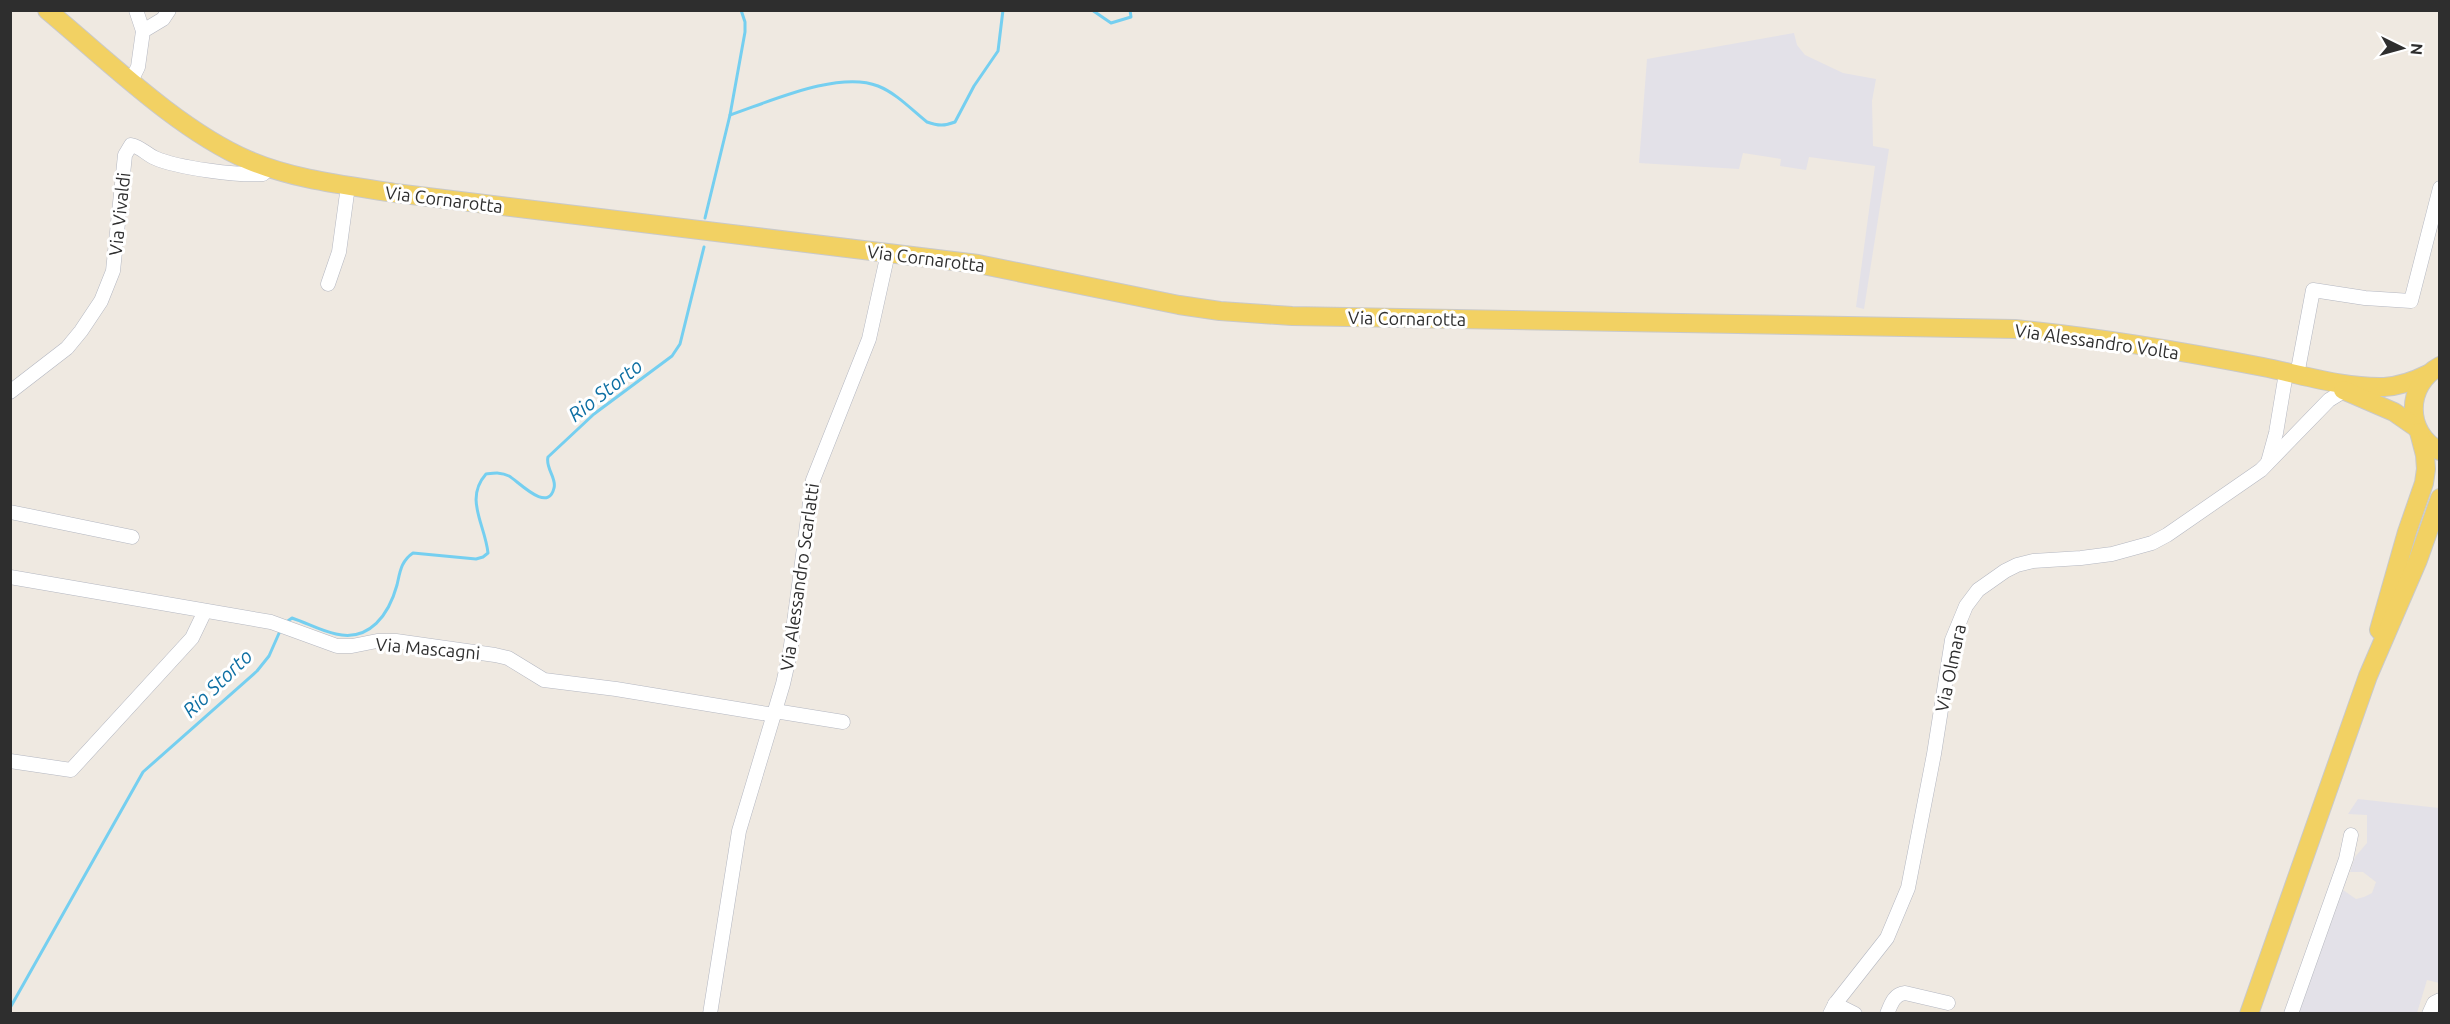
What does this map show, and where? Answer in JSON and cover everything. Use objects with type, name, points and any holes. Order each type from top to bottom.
[{"type":"main road","name":"Via Cornarotta","points":[[47,10],[190,127],[229,151],[269,168],[298,177],[348,186],[978,264],[1179,305],[1238,312],[1303,316],[1860,326]]},
{"type":"main road","name":"Via Alessandro Volta","points":[[1860,326],[2015,329],[2077,335],[2292,374],[2331,384],[2394,412],[2418,430],[2428,444],[2439,451]]},
{"type":"main road","name":"Via Alessandro Volta","points":[[2331,384],[2400,386],[2435,368]]},
{"type":"main road","points":[[2368,676],[2387,598],[2424,483],[2426,469],[2414,419],[2413,402],[2418,387],[2435,368]]},
{"type":"main road","points":[[2249,1014],[2368,676],[2418,560],[2439,498]]},
{"type":"street","points":[[131,81],[138,67],[143,31],[136,10]]},
{"type":"street","points":[[143,31],[163,19],[170,10]]},
{"type":"street","name":"Via Vivaldi","points":[[10,392],[67,348],[81,332],[100,301],[113,271],[125,155],[131,145],[139,147],[154,158],[171,163],[238,175],[263,174],[269,168]]},
{"type":"street","points":[[328,284],[339,252],[348,186]]},
{"type":"street","points":[[2267,464],[2313,290],[2365,298],[2411,301],[2439,188]]},
{"type":"street","name":"Via Alessandro Scarlatti","points":[[710,1014],[739,831],[775,713],[790,653],[813,480],[869,339],[888,253]]},
{"type":"street","name":"Via Olmara","points":[[1833,1009],[1887,938],[1908,888],[1934,754],[1952,640],[1966,606],[1978,590],[2004,571],[2033,561],[2112,554],[2152,543],[2182,526],[2267,464],[2329,400],[2342,392],[2349,392]]},
{"type":"street","points":[[2280,409],[2290,422],[2305,424]]},
{"type":"street","points":[[10,512],[132,537]]},
{"type":"street","name":"Via Mascagni","points":[[10,577],[283,626],[337,646],[386,641],[495,655],[508,658],[544,680],[843,722]]},
{"type":"street","points":[[10,761],[71,770],[192,638],[205,611]]},
{"type":"street","points":[[2291,1014],[2346,859],[2351,835]]},
{"type":"street","points":[[1887,1014],[1896,997],[1905,993],[1948,1003]]},
{"type":"street","points":[[2428,1014],[2433,1003],[2439,1000]]},
{"type":"street","points":[[1833,1009],[1854,1014]]},
{"type":"shaded area","points":[[1794,33],[1797,45],[1805,55],[1843,73],[1876,79],[1872,101],[1873,146],[1889,149],[1864,309],[1856,307],[1875,166],[1809,157],[1806,170],[1780,166],[1781,159],[1743,153],[1739,169],[1639,163],[1647,59]]},
{"type":"shaded area","points":[[2358,799],[2439,808],[2439,983],[2427,980],[2417,1013],[2299,1013],[2343,890],[2356,899],[2372,893],[2376,882],[2363,872],[2350,872],[2355,857],[2367,843],[2367,815],[2348,814]]},
{"type":"waterway","name":"Rio Storto","points":[[705,218],[730,115],[745,32],[741,10]]},
{"type":"waterway","points":[[730,115],[804,90],[844,82],[862,82],[878,86],[891,93],[927,122],[941,125],[955,122],[974,86],[998,51],[1003,10]]},
{"type":"waterway","points":[[1092,10],[1111,23],[1131,17],[1130,10]]},
{"type":"waterway","name":"Rio Storto","points":[[285,623],[292,618],[336,634],[359,634],[368,630],[383,615],[393,596],[403,563],[413,553],[476,559],[488,553],[476,502],[480,483],[486,474],[506,475],[539,497],[546,498],[551,495],[554,480],[548,465],[548,457],[594,414],[672,356],[680,344],[704,247]]},
{"type":"waterway","name":"Rio Storto","points":[[10,1008],[143,772],[257,671],[269,656],[280,631]]}]
